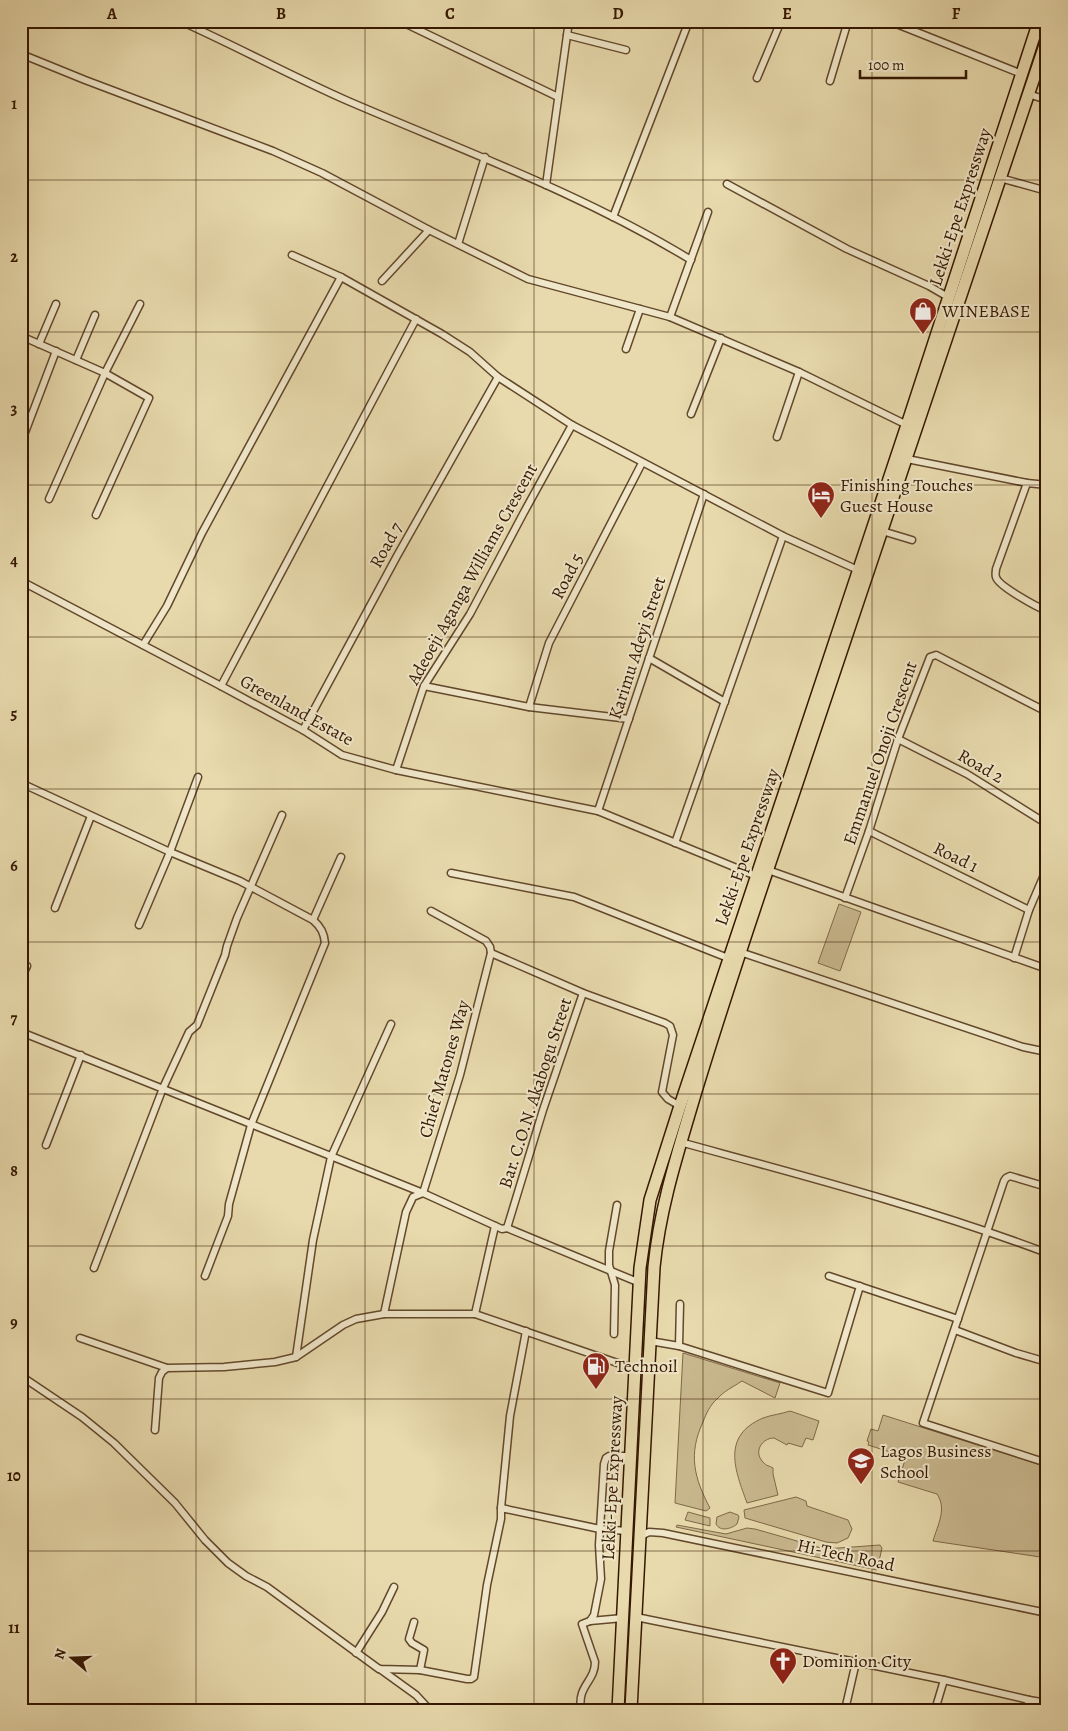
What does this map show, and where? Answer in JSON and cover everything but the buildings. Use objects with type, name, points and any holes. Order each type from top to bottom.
[{"type":"highway","name":"Lekki-Epe Expressway","points":[[631,1710],[656,1240],[680,1142],[721,1008],[768,870],[794,776],[858,570],[1039,21]]},
{"type":"highway","name":"Lekki-Epe Expressway","points":[[618,1710],[640,1283],[650,1200],[756,876],[882,531],[1047,39]]},
{"type":"street","points":[[180,21],[346,100],[546,185],[692,260]]},
{"type":"street","points":[[400,21],[558,98]]},
{"type":"street","points":[[546,185],[569,21]]},
{"type":"street","points":[[613,218],[689,21]]},
{"type":"street","points":[[757,78],[781,21]]},
{"type":"street","points":[[830,81],[848,21]]},
{"type":"street","points":[[889,21],[1022,74]]},
{"type":"street","points":[[567,36],[626,50]]},
{"type":"street","points":[[21,54],[273,151],[322,173],[429,230],[528,279],[670,317],[799,372],[907,426]]},
{"type":"street","points":[[1028,94],[1047,100]]},
{"type":"street","points":[[458,244],[485,158]]},
{"type":"street","points":[[1000,178],[1047,191]]},
{"type":"street","points":[[727,184],[847,249],[929,286],[948,297]]},
{"type":"street","points":[[670,317],[708,212]]},
{"type":"street","points":[[382,281],[429,230]]},
{"type":"street","points":[[292,255],[341,277],[416,319],[470,352],[498,377],[572,425],[783,536],[858,570]]},
{"type":"street","points":[[143,645],[167,606],[202,533],[341,277]]},
{"type":"street","points":[[39,344],[56,304]]},
{"type":"street","points":[[50,499],[105,373],[140,304]]},
{"type":"street","points":[[626,349],[640,309]]},
{"type":"street","points":[[76,360],[95,315]]},
{"type":"street","name":"Greenland Estate","points":[[416,319],[221,686],[303,730],[342,755],[396,770],[598,811],[756,876]]},
{"type":"street","points":[[21,336],[105,373],[149,398],[96,515]]},
{"type":"street","points":[[691,414],[722,338]]},
{"type":"street","points":[[21,443],[56,351]]},
{"type":"street","points":[[777,437],[799,372]]},
{"type":"street","name":"Road 7","points":[[303,730],[397,556],[498,377]]},
{"type":"street","name":"Adeoeji Aganga Williams Crescent","points":[[396,770],[424,686],[470,614],[572,425]]},
{"type":"street","points":[[907,459],[1027,483],[1047,485]]},
{"type":"street","name":"Road 5","points":[[529,707],[549,643],[642,463]]},
{"type":"street","points":[[1027,483],[995,576],[1008,589],[1047,612]]},
{"type":"street","name":"Karimu Adeyi Street","points":[[598,811],[704,494]]},
{"type":"street","points":[[882,531],[912,540]]},
{"type":"street","points":[[675,843],[783,536]]},
{"type":"street","points":[[21,581],[221,686]]},
{"type":"street","name":"Emmanuel Onoji Crescent","points":[[845,898],[869,831],[898,739],[928,660],[936,655],[1047,712]]},
{"type":"street","points":[[649,658],[725,702]]},
{"type":"street","points":[[424,686],[529,707],[630,719]]},
{"type":"street","name":"Road 2","points":[[898,739],[967,774],[1047,824]]},
{"type":"street","points":[[139,925],[170,852],[198,777]]},
{"type":"street","points":[[21,783],[170,852],[232,877],[313,920],[320,926],[324,935],[325,943],[251,1125],[229,1204],[228,1216],[205,1276]]},
{"type":"street","points":[[94,1268],[163,1088],[189,1032],[196,1025],[250,887],[282,815]]},
{"type":"street","points":[[54,908],[91,816]]},
{"type":"street","name":"Road 1","points":[[869,831],[1029,910]]},
{"type":"street","points":[[313,920],[341,857]]},
{"type":"street","points":[[1014,958],[1029,910],[1047,868]]},
{"type":"street","points":[[768,870],[1047,969]]},
{"type":"street","points":[[451,873],[574,897],[728,958]]},
{"type":"street","name":"Bar. C.O.N. Akabogu Street","points":[[431,911],[486,941],[491,953],[583,993],[543,1110],[507,1228]]},
{"type":"street","points":[[740,952],[1023,1047],[1047,1052]]},
{"type":"street","name":"Chief Matones Way","points":[[423,1193],[460,1075],[491,953]]},
{"type":"street","points":[[21,978],[27,966]]},
{"type":"street","points":[[583,993],[670,1026],[673,1035],[662,1092],[668,1099],[680,1106]]},
{"type":"street","points":[[296,1357],[313,1240],[331,1157],[391,1024]]},
{"type":"street","points":[[21,1032],[423,1193],[502,1229],[507,1228],[640,1283]]},
{"type":"street","points":[[46,1145],[80,1055]]},
{"type":"street","points":[[680,1142],[836,1184],[986,1231],[1047,1253]]},
{"type":"street","points":[[1047,1188],[1010,1176],[1006,1178],[986,1231],[923,1423],[1047,1463]]},
{"type":"street","points":[[384,1314],[409,1203],[413,1196],[423,1193]]},
{"type":"street","points":[[614,1334],[616,1285],[611,1271],[609,1250],[617,1205]]},
{"type":"street","points":[[474,1314],[495,1226]]},
{"type":"street","points":[[829,1276],[958,1319]]},
{"type":"street","points":[[650,1340],[680,1346],[828,1393],[860,1286]]},
{"type":"street","points":[[680,1304],[680,1346]]},
{"type":"street","points":[[80,1338],[167,1368],[224,1367],[275,1362],[296,1357],[343,1325],[356,1319],[384,1314],[474,1314],[635,1369]]},
{"type":"street","points":[[955,1330],[1016,1354],[1047,1362]]},
{"type":"street","points":[[379,1668],[420,1670],[467,1679],[471,1679],[474,1676],[487,1585],[501,1519],[510,1416],[526,1331]]},
{"type":"street","points":[[156,1430],[159,1378],[167,1368]]},
{"type":"street","points":[[21,1376],[82,1417],[114,1443],[175,1503],[205,1540],[228,1564],[267,1587],[416,1695],[430,1710]]},
{"type":"street","points":[[590,1620],[594,1614],[601,1579],[599,1545],[604,1464],[609,1456],[631,1456]]},
{"type":"street","points":[[501,1508],[600,1530],[627,1531]]},
{"type":"street","name":"Hi-Tech Road","points":[[641,1536],[649,1532],[663,1533],[1047,1613]]},
{"type":"street","points":[[356,1653],[382,1612],[394,1587]]},
{"type":"street","points":[[636,1617],[1047,1703]]},
{"type":"street","points":[[581,1710],[580,1701],[583,1686],[593,1674],[596,1662],[582,1624],[590,1620],[623,1618]]},
{"type":"street","points":[[414,1622],[409,1639],[424,1650],[420,1670]]},
{"type":"street","points":[[844,1710],[856,1662]]},
{"type":"street","points":[[936,1710],[944,1680]]},
{"type":"street","points":[[1026,1710],[1029,1700]]},
{"type":"shaded area","points":[[839,904],[861,912],[840,971],[818,963]]},
{"type":"shaded area","points":[[683,1353],[780,1383],[775,1398],[742,1381],[723,1394],[708,1410],[698,1434],[694,1455],[700,1486],[710,1508],[706,1511],[675,1503]]},
{"type":"shaded area","points":[[790,1411],[819,1421],[813,1440],[806,1438],[802,1447],[788,1443],[787,1445],[774,1438],[766,1440],[760,1446],[759,1454],[764,1463],[773,1468],[778,1495],[747,1503],[736,1466],[736,1444],[741,1434],[750,1425],[763,1418]]},
{"type":"shaded area","points":[[883,1415],[1047,1467],[1047,1558],[933,1541],[941,1511],[940,1500],[937,1494],[898,1482],[906,1457],[868,1445],[869,1442],[867,1441],[871,1429],[878,1431]]},
{"type":"shaded area","points":[[796,1497],[806,1501],[807,1506],[848,1520],[852,1529],[848,1538],[837,1543],[826,1542],[745,1518],[744,1510]]},
{"type":"shaded area","points":[[688,1512],[710,1518],[710,1526],[685,1520]]},
{"type":"shaded area","points":[[730,1512],[738,1515],[737,1524],[726,1529],[718,1527],[716,1524],[717,1517]]},
{"type":"shaded area","points":[[677,1525],[726,1534],[747,1528],[755,1529],[825,1549],[880,1545],[882,1548],[877,1570],[676,1527]]},
{"type":"place","name":"WINEBASE","points":[[923,335]]},
{"type":"place","name":"Finishing Touches Guest House","points":[[821,519]]},
{"type":"place","name":"Technoil","points":[[596,1390]]},
{"type":"place","name":"Lagos Business School","points":[[861,1485]]},
{"type":"place","name":"Dominion City","points":[[783,1685]]}]
